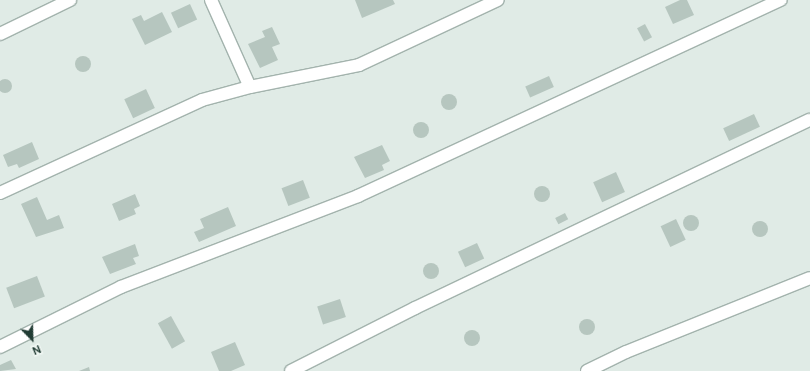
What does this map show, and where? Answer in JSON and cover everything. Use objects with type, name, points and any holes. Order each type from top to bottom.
[{"type":"street","points":[[0,34],[70,0]]},
{"type":"street","points":[[211,0],[250,87]]},
{"type":"street","points":[[0,193],[202,100],[250,87],[359,66],[498,0]]},
{"type":"street","points":[[0,347],[121,287],[358,196],[781,0]]},
{"type":"street","points":[[291,371],[415,308],[810,120]]},
{"type":"street","points":[[587,371],[626,352],[810,278]]},
{"type":"building","points":[[355,0],[393,0],[395,4],[362,18]]},
{"type":"building","points":[[680,0],[687,0],[694,15],[673,24],[665,7]]},
{"type":"building","points":[[190,4],[197,19],[178,28],[171,13]]},
{"type":"building","points":[[162,12],[172,32],[145,45],[132,19],[141,15],[144,21]]},
{"type":"building","points":[[645,24],[652,37],[644,41],[637,28]]},
{"type":"building","points":[[272,27],[280,44],[272,47],[278,60],[260,68],[248,44],[265,37],[262,31]]},
{"type":"building","points":[[83,56],[90,61],[91,64],[86,71],[83,72],[76,67],[75,64],[80,57]]},
{"type":"building","points":[[549,76],[554,87],[530,98],[525,87]]},
{"type":"building","points":[[5,79],[10,81],[12,86],[10,91],[5,93],[0,91],[-2,86],[0,81]]},
{"type":"building","points":[[146,89],[155,108],[133,118],[124,99]]},
{"type":"building","points":[[449,94],[456,99],[457,102],[452,109],[449,110],[442,105],[441,102],[446,95]]},
{"type":"building","points":[[754,114],[760,127],[729,141],[723,128]]},
{"type":"building","points":[[421,122],[428,127],[429,130],[424,137],[421,138],[414,133],[413,130],[418,123]]},
{"type":"building","points":[[32,142],[39,159],[19,168],[17,164],[8,167],[3,155]]},
{"type":"building","points":[[382,145],[390,161],[382,165],[384,170],[365,178],[354,157]]},
{"type":"building","points":[[616,172],[625,192],[602,202],[593,182]]},
{"type":"building","points":[[303,180],[310,198],[288,206],[282,188]]},
{"type":"building","points":[[542,186],[549,191],[550,194],[545,201],[542,202],[535,197],[534,194],[539,187]]},
{"type":"building","points":[[135,194],[140,206],[134,209],[136,214],[119,221],[112,204]]},
{"type":"building","points":[[37,197],[47,220],[59,215],[64,228],[36,237],[21,204]]},
{"type":"building","points":[[228,207],[236,226],[199,242],[194,232],[204,228],[200,219]]},
{"type":"building","points":[[565,213],[568,219],[558,224],[555,218]]},
{"type":"building","points":[[691,215],[698,220],[699,223],[694,230],[691,231],[684,226],[683,223],[688,216]]},
{"type":"building","points":[[676,219],[686,240],[670,247],[661,226]]},
{"type":"building","points":[[760,221],[767,226],[768,229],[763,236],[760,237],[753,232],[752,229],[757,222]]},
{"type":"building","points":[[477,243],[484,258],[465,267],[458,252]]},
{"type":"building","points":[[135,244],[139,256],[133,258],[136,264],[110,274],[102,257]]},
{"type":"building","points":[[431,263],[438,268],[439,271],[434,278],[431,279],[424,274],[423,271],[428,264]]},
{"type":"building","points":[[37,276],[45,297],[14,308],[6,288]]},
{"type":"building","points":[[340,299],[346,317],[323,324],[317,306]]},
{"type":"building","points":[[171,316],[185,341],[172,349],[158,323]]},
{"type":"building","points":[[587,319],[594,324],[595,327],[590,334],[587,335],[580,330],[579,327],[584,320]]},
{"type":"building","points":[[472,330],[479,335],[480,338],[475,345],[472,346],[465,341],[464,338],[469,331]]},
{"type":"building","points":[[235,342],[245,365],[231,371],[219,371],[211,352]]},
{"type":"building","points":[[11,360],[16,369],[0,371],[0,365]]},
{"type":"building","points":[[89,367],[90,371],[79,371]]}]
